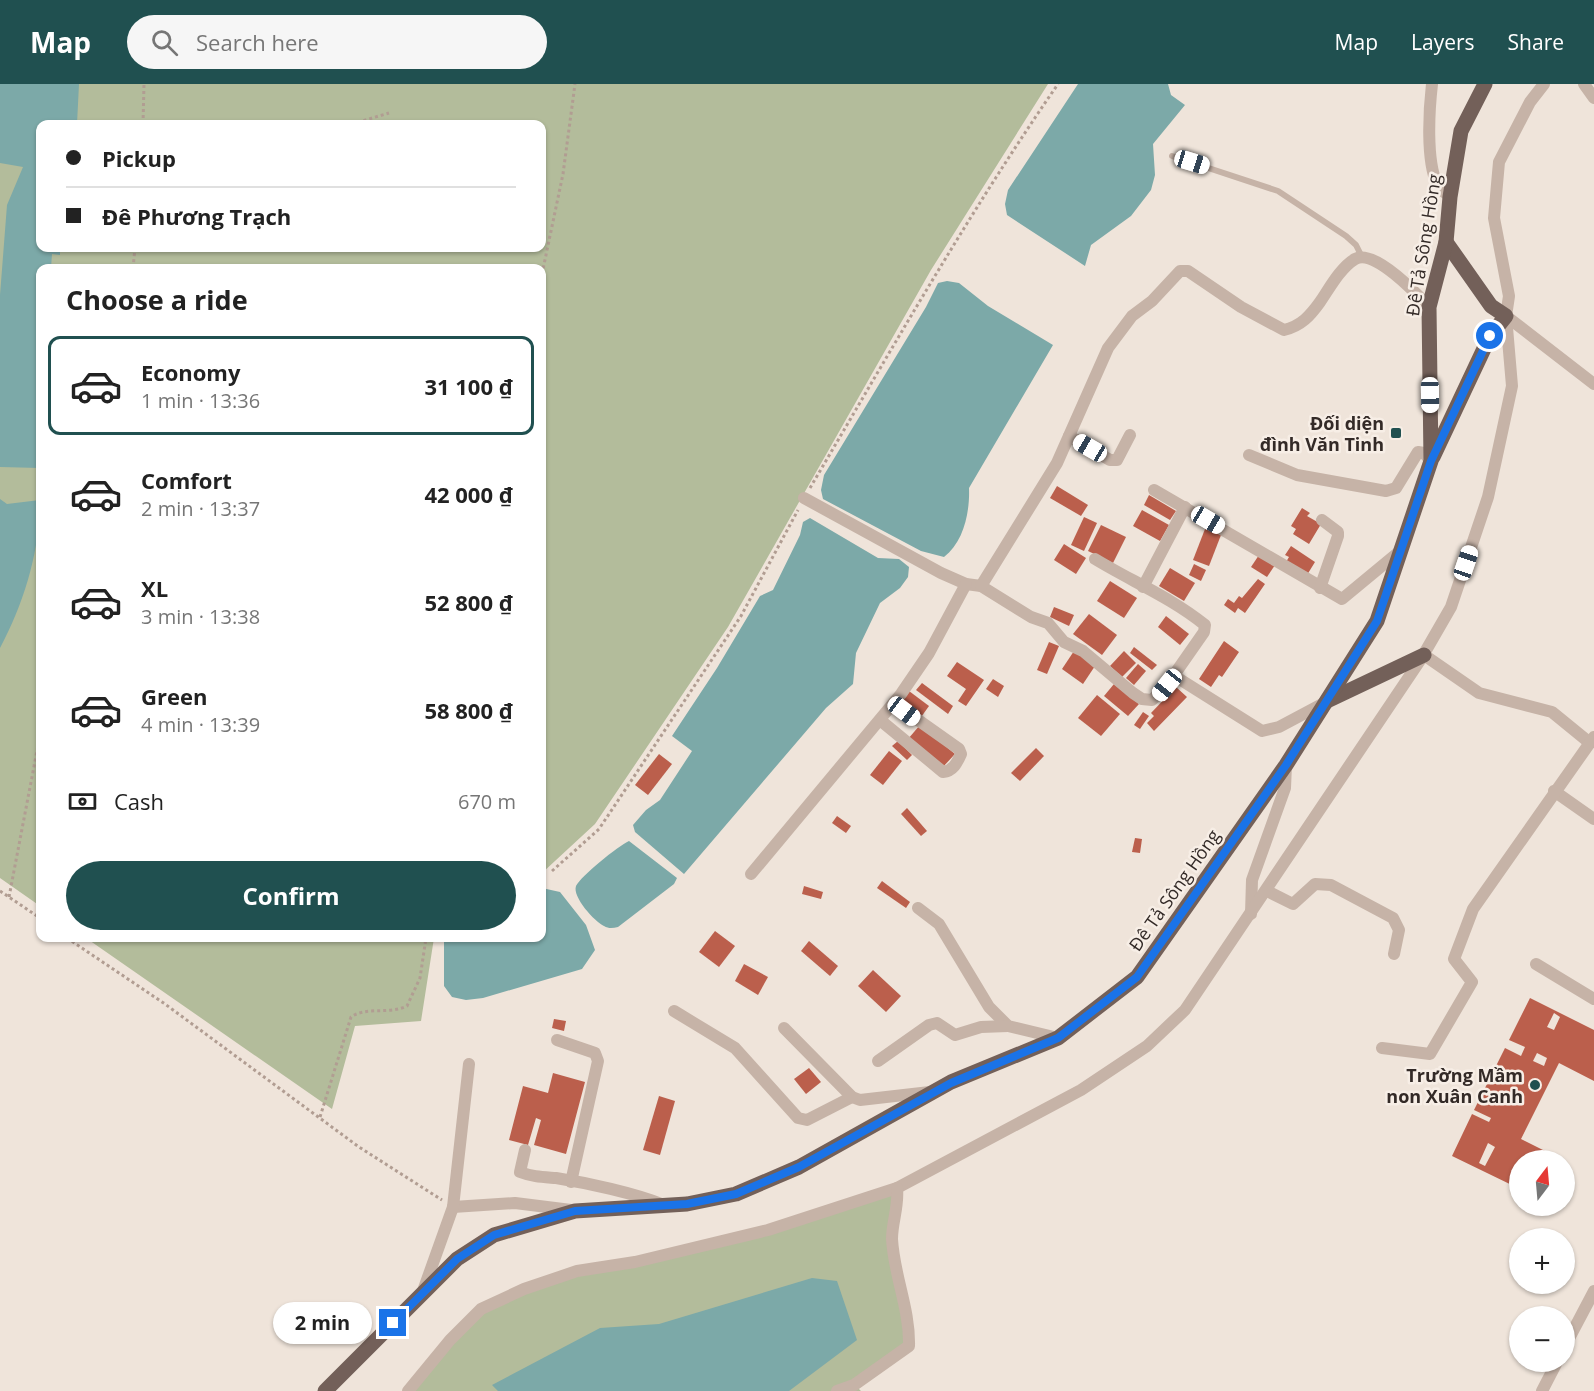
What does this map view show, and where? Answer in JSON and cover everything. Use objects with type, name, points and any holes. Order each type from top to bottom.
[{"type":"main road","name":"Đê Tả Sông Hồng","points":[[331,1387],[457,1259],[494,1235],[575,1211],[687,1204],[736,1194],[799,1167],[934,1092],[1058,1038],[1137,977],[1286,765],[1377,621],[1431,461],[1429,307],[1446,242],[1450,197],[1461,131],[1485,84]]},
{"type":"main road","points":[[1431,461],[1490,336],[1506,316],[1491,306],[1446,242]]},
{"type":"main road","points":[[1327,701],[1424,655]]},
{"type":"street","points":[[1432,84],[1428,116],[1432,160],[1437,184],[1450,197]]},
{"type":"street","points":[[408,1391],[450,1340],[481,1309],[524,1289],[577,1271],[635,1262],[768,1230],[897,1188],[1081,1090],[1147,1046],[1185,1010],[1424,655],[1451,607],[1488,497],[1512,386],[1506,316],[1509,296],[1494,218],[1499,162],[1530,102],[1544,84]]},
{"type":"street","points":[[1584,84],[1594,98]]},
{"type":"street","points":[[981,585],[1035,502],[1069,436],[1108,348],[1132,316],[1152,301],[1180,271],[1188,271],[1241,307],[1284,330],[1302,324],[1340,274],[1356,258],[1362,257],[1379,264],[1401,279],[1429,307]]},
{"type":"street","points":[[1506,316],[1593,380]]},
{"type":"street","points":[[1069,436],[1110,460],[1117,460],[1131,435]]},
{"type":"street","points":[[1249,455],[1297,475],[1386,491],[1396,488],[1418,452],[1424,453],[1431,461]]},
{"type":"street","points":[[1154,490],[1258,548],[1320,588],[1342,599],[1401,550]]},
{"type":"street","points":[[804,498],[941,573],[966,584],[981,585],[1031,617],[1048,623],[1064,642],[1083,651],[1142,699],[1152,700],[1159,694],[1204,632],[1205,626],[1161,595],[1095,559]]},
{"type":"street","points":[[1143,587],[1185,507]]},
{"type":"street","points":[[1320,588],[1338,536],[1338,532],[1322,520]]},
{"type":"street","points":[[752,874],[894,703],[929,653],[966,584]]},
{"type":"street","points":[[1382,1048],[1430,1054],[1472,982],[1454,959],[1473,909],[1592,740],[1551,712],[1479,693],[1424,655]]},
{"type":"street","points":[[1173,675],[1262,731],[1279,727],[1327,701]]},
{"type":"street","points":[[880,720],[943,772],[950,771],[957,764],[961,754],[959,749],[894,703]]},
{"type":"street","points":[[1251,914],[1252,880],[1285,788],[1286,765]]},
{"type":"street","points":[[1554,791],[1594,819]]},
{"type":"street","points":[[1267,891],[1293,904],[1315,884],[1330,885],[1393,918],[1399,930],[1394,954]]},
{"type":"street","points":[[918,908],[939,924],[989,1007],[1008,1026]]},
{"type":"street","points":[[1536,964],[1594,999]]},
{"type":"street","points":[[674,1011],[735,1048],[798,1118],[807,1120],[852,1097]]},
{"type":"street","points":[[878,1061],[929,1024],[937,1023],[955,1035],[981,1027],[1008,1026],[1058,1038]]},
{"type":"street","points":[[784,1028],[852,1097],[860,1100],[934,1092]]},
{"type":"street","points":[[557,1040],[595,1053],[598,1061],[571,1182]]},
{"type":"street","points":[[421,1295],[453,1207],[468,1064]]},
{"type":"street","points":[[525,1150],[520,1172],[534,1178],[571,1182],[641,1196],[665,1206]]},
{"type":"street","points":[[837,1391],[870,1375],[909,1346],[910,1323],[892,1238],[898,1203],[897,1188]]},
{"type":"street","points":[[453,1207],[515,1203],[575,1211]]},
{"type":"street","points":[[1575,1327],[1594,1291]]},
{"type":"street","points":[[1546,1389],[1553,1372]]},
{"type":"lane","points":[[1172,156],[1278,191],[1346,236],[1356,245],[1362,257]]},
{"type":"path","points":[[143,120],[144,84]]},
{"type":"path","points":[[544,264],[563,174],[575,84]]},
{"type":"path","points":[[552,871],[598,830],[741,616],[804,498],[946,257],[1010,154],[1058,84]]},
{"type":"path","points":[[365,120],[389,113]]},
{"type":"path","points":[[9,897],[36,756]]},
{"type":"path","points":[[0,891],[36,915]]},
{"type":"path","points":[[73,942],[165,1004],[359,1147],[453,1207]]},
{"type":"path","points":[[320,1117],[351,1017],[358,1012],[395,1012],[407,1006],[415,994],[420,978],[425,942]]},
{"type":"green space","points":[[0,84],[1048,84],[931,270],[728,627],[595,824],[546,869],[546,264],[36,264],[36,903],[0,878]]},
{"type":"green space","points":[[92,942],[433,942],[421,1021],[355,1026],[332,1109]]},
{"type":"green space","points":[[897,1188],[892,1238],[909,1346],[855,1385],[861,1391],[410,1391],[481,1309],[524,1289],[635,1262]]},
{"type":"water","points":[[0,84],[79,84],[77,120],[36,120],[36,252],[60,252],[60,255],[52,254],[51,264],[36,264],[36,468],[0,467],[0,295],[7,205],[23,167],[0,163]]},
{"type":"water","points":[[1078,84],[1168,84],[1171,95],[1185,105],[1153,144],[1155,175],[1151,190],[1131,216],[1091,245],[1085,266],[1007,215],[1005,204],[1008,190]]},
{"type":"water","points":[[947,281],[959,283],[988,306],[1053,345],[969,488],[967,516],[961,535],[951,551],[944,557],[921,551],[823,499],[821,490],[824,475],[926,307],[938,283]]},
{"type":"water","points":[[0,499],[7,504],[36,500],[34,557],[23,595],[0,648]]},
{"type":"water","points":[[810,518],[878,558],[899,559],[909,567],[908,577],[900,588],[880,603],[856,653],[853,684],[826,708],[684,874],[635,832],[633,825],[646,810],[660,800],[692,751],[672,736],[717,668],[760,596],[773,590],[800,535],[803,522]]},
{"type":"water","points":[[629,841],[677,878],[674,884],[618,927],[608,928],[595,920],[585,909],[577,896],[576,886],[600,862]]},
{"type":"water","points":[[546,889],[560,892],[586,925],[595,950],[582,969],[483,998],[466,1000],[452,997],[444,986],[444,942],[546,942]]},
{"type":"water","points":[[812,1278],[837,1281],[857,1340],[789,1391],[498,1391],[492,1385],[600,1328],[659,1324]]},
{"type":"building","points":[[1057,486],[1088,505],[1081,516],[1050,498]]},
{"type":"building","points":[[1149,495],[1176,511],[1170,520],[1144,505]]},
{"type":"building","points":[[1302,508],[1310,513],[1307,516],[1321,524],[1309,544],[1293,534],[1296,529],[1291,526]]},
{"type":"building","points":[[1142,510],[1169,525],[1160,541],[1133,526]]},
{"type":"building","points":[[1084,517],[1097,523],[1084,551],[1071,545]]},
{"type":"building","points":[[1101,525],[1126,537],[1113,563],[1088,551]]},
{"type":"building","points":[[1205,529],[1221,535],[1209,566],[1193,560]]},
{"type":"building","points":[[1064,544],[1086,558],[1076,574],[1054,560]]},
{"type":"building","points":[[1291,546],[1315,562],[1307,575],[1286,562],[1289,557],[1285,555]]},
{"type":"building","points":[[1261,552],[1275,565],[1267,577],[1251,567]]},
{"type":"building","points":[[1194,564],[1206,570],[1201,581],[1189,575]]},
{"type":"building","points":[[1170,568],[1195,583],[1184,601],[1159,586]]},
{"type":"building","points":[[1258,579],[1265,584],[1245,613],[1238,608],[1235,613],[1224,605],[1228,599],[1234,603],[1239,596],[1242,598]]},
{"type":"building","points":[[1110,581],[1137,598],[1124,618],[1097,601]]},
{"type":"building","points":[[1054,607],[1074,615],[1069,626],[1050,617]]},
{"type":"building","points":[[1089,614],[1117,635],[1102,655],[1073,634]]},
{"type":"building","points":[[1166,616],[1189,634],[1180,645],[1158,627]]},
{"type":"building","points":[[1224,641],[1239,652],[1222,677],[1219,675],[1211,687],[1199,679]]},
{"type":"building","points":[[1049,642],[1059,646],[1047,674],[1037,670]]},
{"type":"building","points":[[1134,647],[1157,665],[1152,670],[1130,653]]},
{"type":"building","points":[[1074,651],[1095,666],[1083,684],[1062,669]]},
{"type":"building","points":[[1124,651],[1136,663],[1122,677],[1110,666]]},
{"type":"building","points":[[957,662],[984,680],[966,706],[958,701],[966,689],[947,676]]},
{"type":"building","points":[[1138,664],[1146,671],[1134,685],[1126,678]]},
{"type":"building","points":[[993,679],[1004,686],[998,697],[986,689]]},
{"type":"building","points":[[922,683],[953,706],[948,714],[916,690]]},
{"type":"building","points":[[1114,684],[1139,704],[1128,716],[1104,696]]},
{"type":"building","points":[[1176,687],[1187,697],[1154,731],[1147,723],[1154,716],[1151,713]]},
{"type":"building","points":[[909,691],[929,706],[919,720],[899,705]]},
{"type":"building","points":[[1097,695],[1120,714],[1101,736],[1078,718]]},
{"type":"building","points":[[1143,712],[1149,716],[1140,729],[1134,725]]},
{"type":"building","points":[[920,725],[955,754],[942,768],[908,739]]},
{"type":"building","points":[[898,741],[912,755],[907,760],[892,746]]},
{"type":"building","points":[[1036,748],[1044,756],[1020,781],[1011,773]]},
{"type":"building","points":[[889,751],[902,761],[883,785],[870,775]]},
{"type":"building","points":[[659,754],[672,764],[648,795],[635,785]]},
{"type":"building","points":[[907,808],[927,831],[921,836],[901,814]]},
{"type":"building","points":[[837,816],[851,826],[846,833],[832,823]]},
{"type":"building","points":[[1135,838],[1142,839],[1140,853],[1132,852]]},
{"type":"building","points":[[882,881],[910,902],[906,908],[877,888]]},
{"type":"building","points":[[804,886],[823,892],[821,899],[802,894]]},
{"type":"building","points":[[715,931],[735,946],[719,967],[699,952]]},
{"type":"building","points":[[809,941],[838,966],[830,976],[801,951]]},
{"type":"building","points":[[744,964],[768,977],[758,995],[735,981]]},
{"type":"building","points":[[873,970],[901,996],[886,1012],[858,986]]},
{"type":"building","points":[[1530,998],[1594,1030],[1594,1081],[1559,1063],[1521,1139],[1543,1150],[1509,1150],[1509,1184],[1452,1156],[1472,1114],[1489,1122],[1491,1118],[1474,1110],[1505,1048],[1521,1056],[1525,1047],[1509,1040]],"holes":[[[1554,1013],[1560,1017],[1554,1030],[1547,1027]],[[1537,1053],[1547,1058],[1544,1066],[1533,1061]],[[1488,1143],[1495,1147],[1485,1166],[1479,1163]]]},
{"type":"building","points":[[554,1019],[566,1021],[564,1031],[552,1028]]},
{"type":"building","points":[[809,1068],[821,1082],[806,1094],[794,1079]]},
{"type":"building","points":[[553,1073],[585,1082],[566,1154],[534,1145],[541,1120],[536,1118],[528,1145],[509,1140],[523,1086],[548,1093]]},
{"type":"building","points":[[659,1096],[675,1101],[660,1155],[643,1150]]},
{"type":"place","name":"Đối diện đình Văn Tinh","points":[[1396,433]]},
{"type":"place","name":"Trường Mầm non Xuân Canh","points":[[1535,1085]]},
{"type":"route","points":[[393,1323],[457,1259],[494,1235],[575,1211],[687,1204],[736,1194],[799,1167],[951,1083],[1058,1038],[1104,1005],[1137,977],[1286,765],[1355,660],[1377,621],[1431,461],[1490,336]]}]
